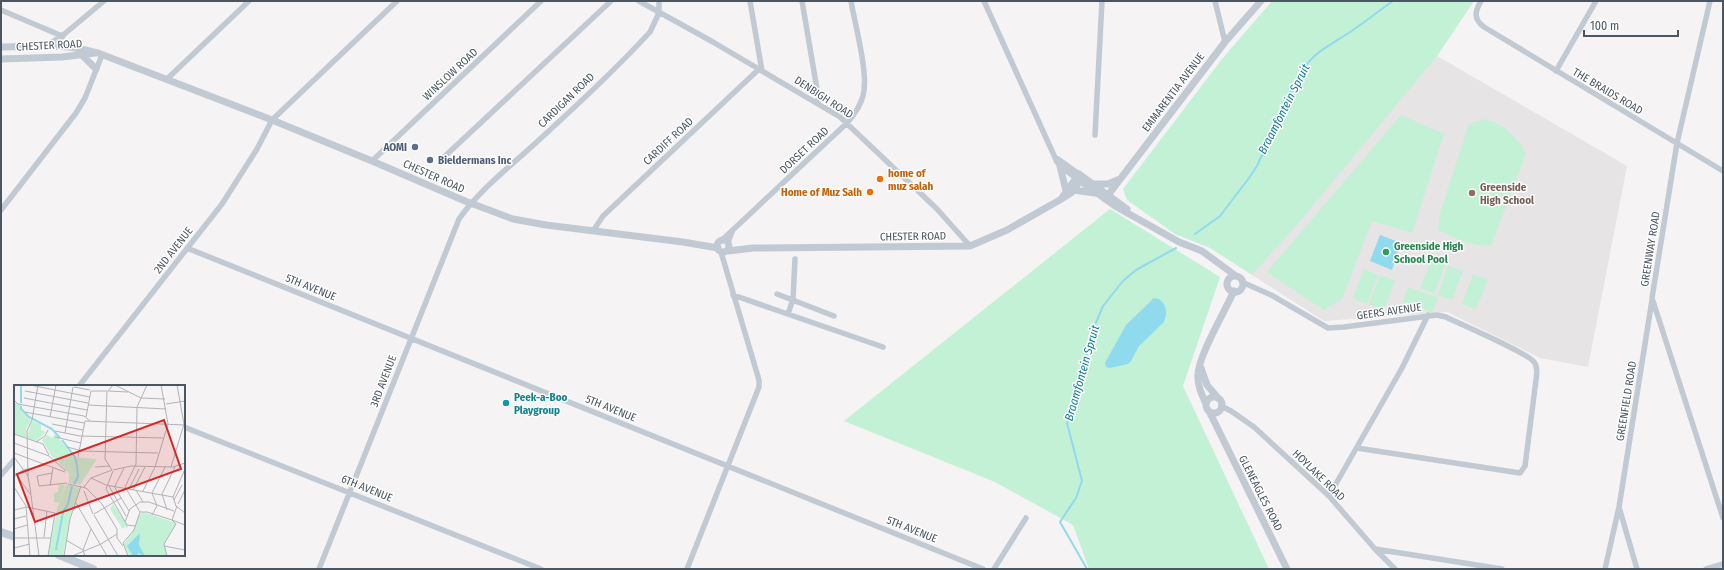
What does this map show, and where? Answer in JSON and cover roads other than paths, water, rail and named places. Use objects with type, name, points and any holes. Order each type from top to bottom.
[{"type":"main road","points":[[1,532],[14,537]]},
{"type":"main road","points":[[61,556],[93,569]]},
{"type":"street","points":[[40,47],[52,43],[62,36],[104,1]]},
{"type":"street","points":[[167,79],[249,1]]},
{"type":"street","name":"2ND AVENUE","points":[[81,385],[222,204],[257,149],[272,120],[397,1]]},
{"type":"street","name":"WINSLOW ROAD","points":[[372,161],[541,1]]},
{"type":"street","points":[[443,158],[611,1]]},
{"type":"street","name":"DENBIGH ROAD","points":[[639,1],[761,70],[848,123],[937,209],[970,246]]},
{"type":"street","name":"CARDIGAN ROAD","points":[[470,203],[540,140],[639,45],[653,28],[659,13],[660,1]]},
{"type":"street","points":[[750,1],[761,70]]},
{"type":"street","points":[[802,1],[818,95],[818,104]]},
{"type":"street","name":"DORSET ROAD","points":[[724,247],[732,230],[848,123],[859,107],[865,85],[851,1]]},
{"type":"street","points":[[984,1],[1070,190],[1097,193],[1107,197]]},
{"type":"street","points":[[1095,135],[1102,1]]},
{"type":"street","points":[[1215,1],[1225,42]]},
{"type":"street","name":"EMMARENTIA AVENUE","points":[[1107,197],[1225,42],[1261,1]]},
{"type":"street","name":"THE BRAIDS ROAD","points":[[1481,1],[1475,13],[1477,21],[1484,27],[1723,171]]},
{"type":"street","points":[[1556,71],[1596,1]]},
{"type":"street","name":"GREENWAY ROAD","points":[[1710,1],[1677,143],[1652,298],[1723,518]]},
{"type":"street","name":"CHESTER ROAD","points":[[1,10],[62,36]]},
{"type":"street","name":"CHESTER ROAD","points":[[1,47],[74,47],[100,54],[272,120],[470,203],[512,219],[593,231],[724,247],[970,246],[1007,230],[1061,199],[1079,178]]},
{"type":"street","points":[[1,210],[76,113],[85,98],[100,54]]},
{"type":"street","name":"CHESTER ROAD","points":[[1,59],[100,54]]},
{"type":"street","points":[[82,55],[96,69]]},
{"type":"street","name":"CARDIFF ROAD","points":[[593,231],[603,216],[761,70]]},
{"type":"street","points":[[1056,158],[1097,193]]},
{"type":"street","points":[[1060,166],[1079,178],[1094,184],[1108,184],[1122,178]]},
{"type":"street","points":[[1094,184],[1107,197],[1143,221],[1179,242],[1202,251],[1241,279],[1241,288],[1234,291],[1230,289],[1223,267]]},
{"type":"street","name":"3RD AVENUE","points":[[319,569],[410,338],[459,219],[470,203]]},
{"type":"street","points":[[686,569],[759,387],[759,380],[725,266],[724,247]]},
{"type":"street","name":"5TH AVENUE","points":[[187,248],[983,569]]},
{"type":"street","points":[[788,314],[793,299],[795,259]]},
{"type":"street","points":[[1227,283],[1232,277],[1236,276]]},
{"type":"street","name":"GEERS AVENUE","points":[[1242,282],[1271,295],[1328,328],[1437,315],[1528,357],[1536,367],[1536,380],[1525,466],[1522,472],[1514,473],[1357,448]]},
{"type":"street","name":"GLENEAGLES ROAD","points":[[1234,291],[1206,349],[1198,374],[1198,380],[1207,407],[1287,569]]},
{"type":"street","points":[[733,294],[883,347]]},
{"type":"street","points":[[777,294],[834,316]]},
{"type":"street","name":"GREENFIELD ROAD","points":[[1605,569],[1619,506],[1652,298]]},
{"type":"street","points":[[1329,496],[1402,368],[1428,316]]},
{"type":"street","points":[[1201,366],[1204,380],[1221,402],[1216,426]]},
{"type":"street","points":[[1218,398],[1210,398],[1207,407],[1213,413],[1220,408]]},
{"type":"street","name":"HOYLAKE ROAD","points":[[1220,408],[1231,411],[1254,427],[1329,496],[1375,549],[1395,569]]},
{"type":"street","name":"6TH AVENUE","points":[[185,427],[541,569]]},
{"type":"street","points":[[1,475],[14,460]]},
{"type":"street","name":"GREENFIELD ROAD","points":[[1619,506],[1637,569]]},
{"type":"street","points":[[994,569],[1026,518]]},
{"type":"street","points":[[1375,549],[1502,569]]},
{"type":"street","points":[[1706,569],[1723,564]]},
{"type":"water","name":"Greenside High School Pool","points":[[1380,235],[1401,243],[1392,270],[1370,261]]},
{"type":"water","points":[[1154,298],[1158,299],[1164,304],[1166,315],[1163,323],[1139,346],[1128,364],[1110,368],[1106,367],[1105,363],[1126,325]]},
{"type":"waterway","name":"Braamfontein Spruit","points":[[1195,234],[1220,216],[1249,178],[1257,166],[1298,77],[1314,56],[1393,1]]},
{"type":"waterway","name":"Braamfontein Spruit","points":[[1087,569],[1060,522],[1076,498],[1082,481],[1067,423],[1095,325],[1103,306],[1123,281],[1136,270],[1176,248]]},
{"type":"place","name":"AOMI","points":[[415,147]]},
{"type":"place","name":"Bieldermans Inc","points":[[430,160]]},
{"type":"place","name":"home of muz salah","points":[[880,179]]},
{"type":"place","name":"Home of Muz Salh","points":[[870,192]]},
{"type":"place","name":"Greenside High School","points":[[1472,193]]},
{"type":"place","name":"Greenside High School Pool","points":[[1386,252]]},
{"type":"place","name":"Peek-a-Boo Playgroup","points":[[506,403]]}]
